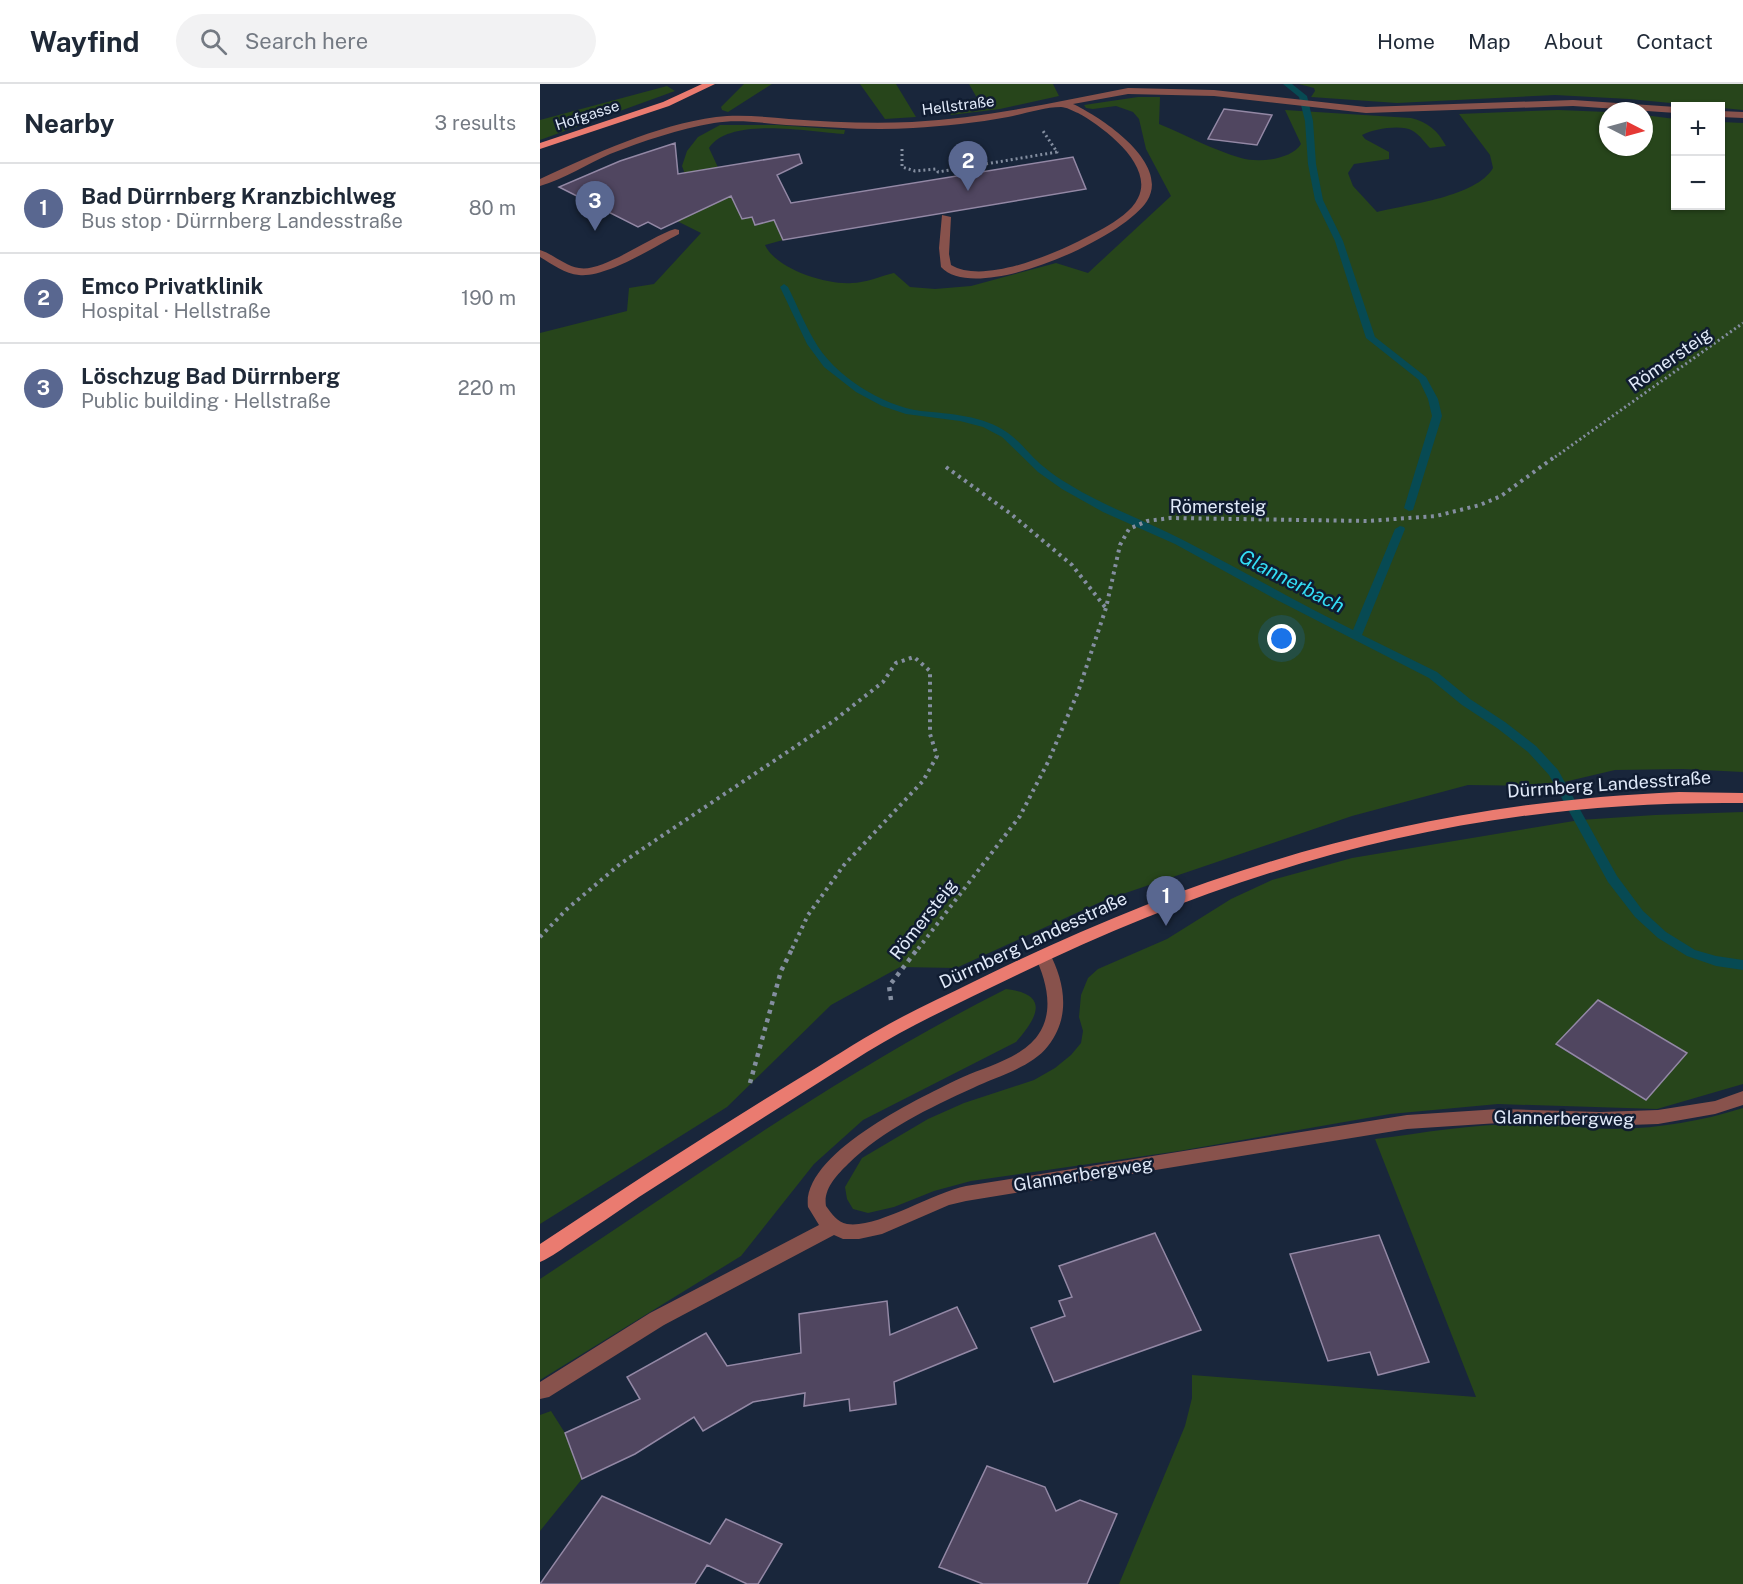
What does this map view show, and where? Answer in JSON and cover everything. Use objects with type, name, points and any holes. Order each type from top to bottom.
[{"type":"main road","name":"Hofgasse","points":[[540,146],[666,104],[710,84]]},
{"type":"main road","name":"Dürrnberg Landesstraße","points":[[540,1254],[739,1124],[896,1028],[1043,956],[1142,912],[1237,876],[1342,845],[1435,824],[1563,804],[1743,798]]},
{"type":"street","name":"Hellstraße","points":[[540,183],[607,152],[681,128],[716,120],[751,119],[891,127],[982,118],[1118,92],[1165,90],[1214,93],[1366,110],[1574,103],[1671,110]]},
{"type":"street","points":[[946,217],[947,226],[942,245],[946,267],[953,272],[977,275],[1016,268],[1056,255],[1096,236],[1126,216],[1142,200],[1146,185],[1141,166],[1123,141],[1105,125],[1062,103]]},
{"type":"street","points":[[1725,114],[1743,115]]},
{"type":"street","points":[[540,253],[571,269],[588,272],[675,232]]},
{"type":"street","points":[[834,1226],[824,1221],[816,1206],[817,1191],[828,1172],[845,1155],[885,1127],[928,1102],[1021,1058],[1042,1042],[1052,1026],[1056,1000],[1052,973],[1043,956]]},
{"type":"street","name":"Glannerbergweg","points":[[834,1226],[858,1232],[883,1228],[940,1200],[970,1193],[1407,1122],[1476,1116],[1631,1120],[1679,1117],[1718,1108],[1743,1098]]},
{"type":"street","points":[[542,1391],[657,1319],[834,1226]]},
{"type":"path","points":[[902,145],[902,167],[906,170],[936,169],[938,172],[1057,153],[1053,147]]},
{"type":"path","points":[[948,164],[951,170]]},
{"type":"path","name":"Römersteig","points":[[896,1028],[889,986],[1020,816],[1048,762],[1078,692],[1106,608],[1120,545],[1129,529],[1147,521],[1170,518],[1378,521],[1441,517],[1485,504],[1501,496],[1743,323]]},
{"type":"path","points":[[946,467],[1011,514],[1072,565],[1106,608]]},
{"type":"path","points":[[540,937],[567,909],[620,864],[832,722],[883,682],[896,663],[914,657],[930,671],[930,734],[938,756],[923,781],[844,865],[808,915],[781,971],[764,1025],[739,1124]]},
{"type":"green space","points":[[744,84],[772,84],[728,112],[722,110],[721,107]]},
{"type":"green space","points":[[860,84],[896,84],[916,117],[885,119]]},
{"type":"green space","points":[[969,84],[1053,84],[1059,96],[1000,109],[951,115],[944,103],[977,98]]},
{"type":"green space","points":[[1299,84],[1743,84],[1743,110],[1725,108],[1725,102],[1671,103],[1555,95],[1397,103],[1311,97],[1315,91],[1314,88]]},
{"type":"green space","points":[[667,86],[675,91],[540,140],[540,120]]},
{"type":"green space","points":[[1138,97],[1160,97],[1159,124],[1220,151],[1241,158],[1265,160],[1290,154],[1301,144],[1285,110],[1411,118],[1423,122],[1440,136],[1446,146],[1430,148],[1416,133],[1402,128],[1380,129],[1362,135],[1389,152],[1389,159],[1354,164],[1348,173],[1353,186],[1377,212],[1457,193],[1484,178],[1493,168],[1490,155],[1459,114],[1558,110],[1599,112],[1599,156],[1653,156],[1653,116],[1671,118],[1671,210],[1725,210],[1725,122],[1743,123],[1743,772],[1683,769],[1615,770],[1547,786],[1468,785],[1352,816],[1105,900],[956,968],[900,967],[831,1005],[727,1107],[540,1224],[540,333],[627,311],[629,288],[654,284],[701,233],[659,212],[689,185],[682,166],[687,151],[698,137],[720,125],[777,125],[845,130],[844,134],[792,129],[752,129],[734,132],[719,138],[709,148],[742,219],[752,217],[755,225],[774,220],[783,240],[765,245],[780,261],[803,274],[841,283],[857,283],[894,273],[910,287],[935,289],[971,286],[1056,263],[1088,273],[1171,196],[1146,149],[1139,119],[1133,112],[1116,106],[1093,109],[1086,108],[1084,105]]},
{"type":"green space","points":[[1743,812],[1743,1084],[1657,1109],[1498,1104],[1390,1114],[1179,1151],[971,1181],[934,1191],[894,1207],[868,1213],[853,1209],[847,1199],[845,1187],[862,1158],[928,1119],[964,1103],[1034,1080],[1055,1068],[1071,1055],[1081,1043],[1083,1031],[1079,1017],[1081,995],[1088,978],[1098,969],[1167,939],[1231,899],[1272,880],[1352,858],[1580,820]],"holes":[[[1598,1000],[1686,1053],[1645,1100],[1556,1045]]]},
{"type":"green space","points":[[1006,989],[1029,996],[1036,1008],[1030,1024],[1016,1042],[863,1120],[814,1164],[741,1256],[540,1380],[540,1279],[827,1090],[945,1021]]},
{"type":"green space","points":[[1743,1108],[1743,1584],[1119,1584],[1185,1426],[1192,1398],[1192,1375],[1476,1397],[1375,1139],[1503,1124],[1605,1129],[1649,1127],[1712,1117]]},
{"type":"green space","points":[[551,1411],[565,1433],[582,1479],[540,1531],[540,1415]]},
{"type":"building","points":[[1224,109],[1272,115],[1257,145],[1208,139]]},
{"type":"building","points":[[675,143],[678,174],[799,154],[802,163],[777,175],[791,203],[1073,157],[1086,189],[783,240],[774,220],[755,225],[752,217],[742,219],[731,196],[661,229],[648,222],[638,227],[559,187],[620,161]]},
{"type":"building","points":[[1598,1000],[1687,1053],[1646,1100],[1556,1044]]},
{"type":"building","points":[[1155,1233],[1201,1330],[1054,1382],[1031,1328],[1065,1316],[1059,1301],[1072,1297],[1059,1266]]},
{"type":"building","points":[[1379,1235],[1429,1362],[1378,1375],[1370,1352],[1328,1361],[1290,1254]]},
{"type":"building","points":[[887,1301],[890,1335],[957,1307],[977,1348],[894,1382],[896,1404],[850,1411],[849,1399],[804,1406],[805,1393],[753,1402],[703,1431],[694,1417],[635,1454],[582,1479],[565,1433],[640,1399],[627,1377],[706,1333],[727,1366],[801,1353],[799,1314]]},
{"type":"building","points":[[987,1466],[1045,1487],[1056,1511],[1080,1500],[1117,1514],[1087,1584],[983,1584],[939,1567]]},
{"type":"building","points":[[602,1496],[710,1544],[726,1519],[782,1544],[758,1584],[747,1584],[707,1565],[695,1584],[540,1584]]},
{"type":"waterway","points":[[1287,84],[1303,96],[1309,121],[1312,164],[1319,200],[1339,241],[1371,338],[1423,379],[1433,399],[1437,416],[1409,508]]},
{"type":"waterway","name":"Glannerbach","points":[[784,287],[810,342],[827,365],[859,390],[885,404],[909,412],[961,418],[986,425],[1005,435],[1041,470],[1107,510],[1179,542],[1281,598],[1433,675],[1466,702],[1532,749],[1554,773],[1612,879],[1639,914],[1662,935],[1691,953],[1716,961],[1743,965]]},
{"type":"waterway","points":[[1357,635],[1400,529]]},
{"type":"place","name":"Emco Privatklinik","points":[[968,191]]},
{"type":"place","name":"Löschzug Bad Dürrnberg","points":[[595,231]]},
{"type":"place","name":"Bad Dürrnberg Kranzbichlweg","points":[[1166,926]]}]
